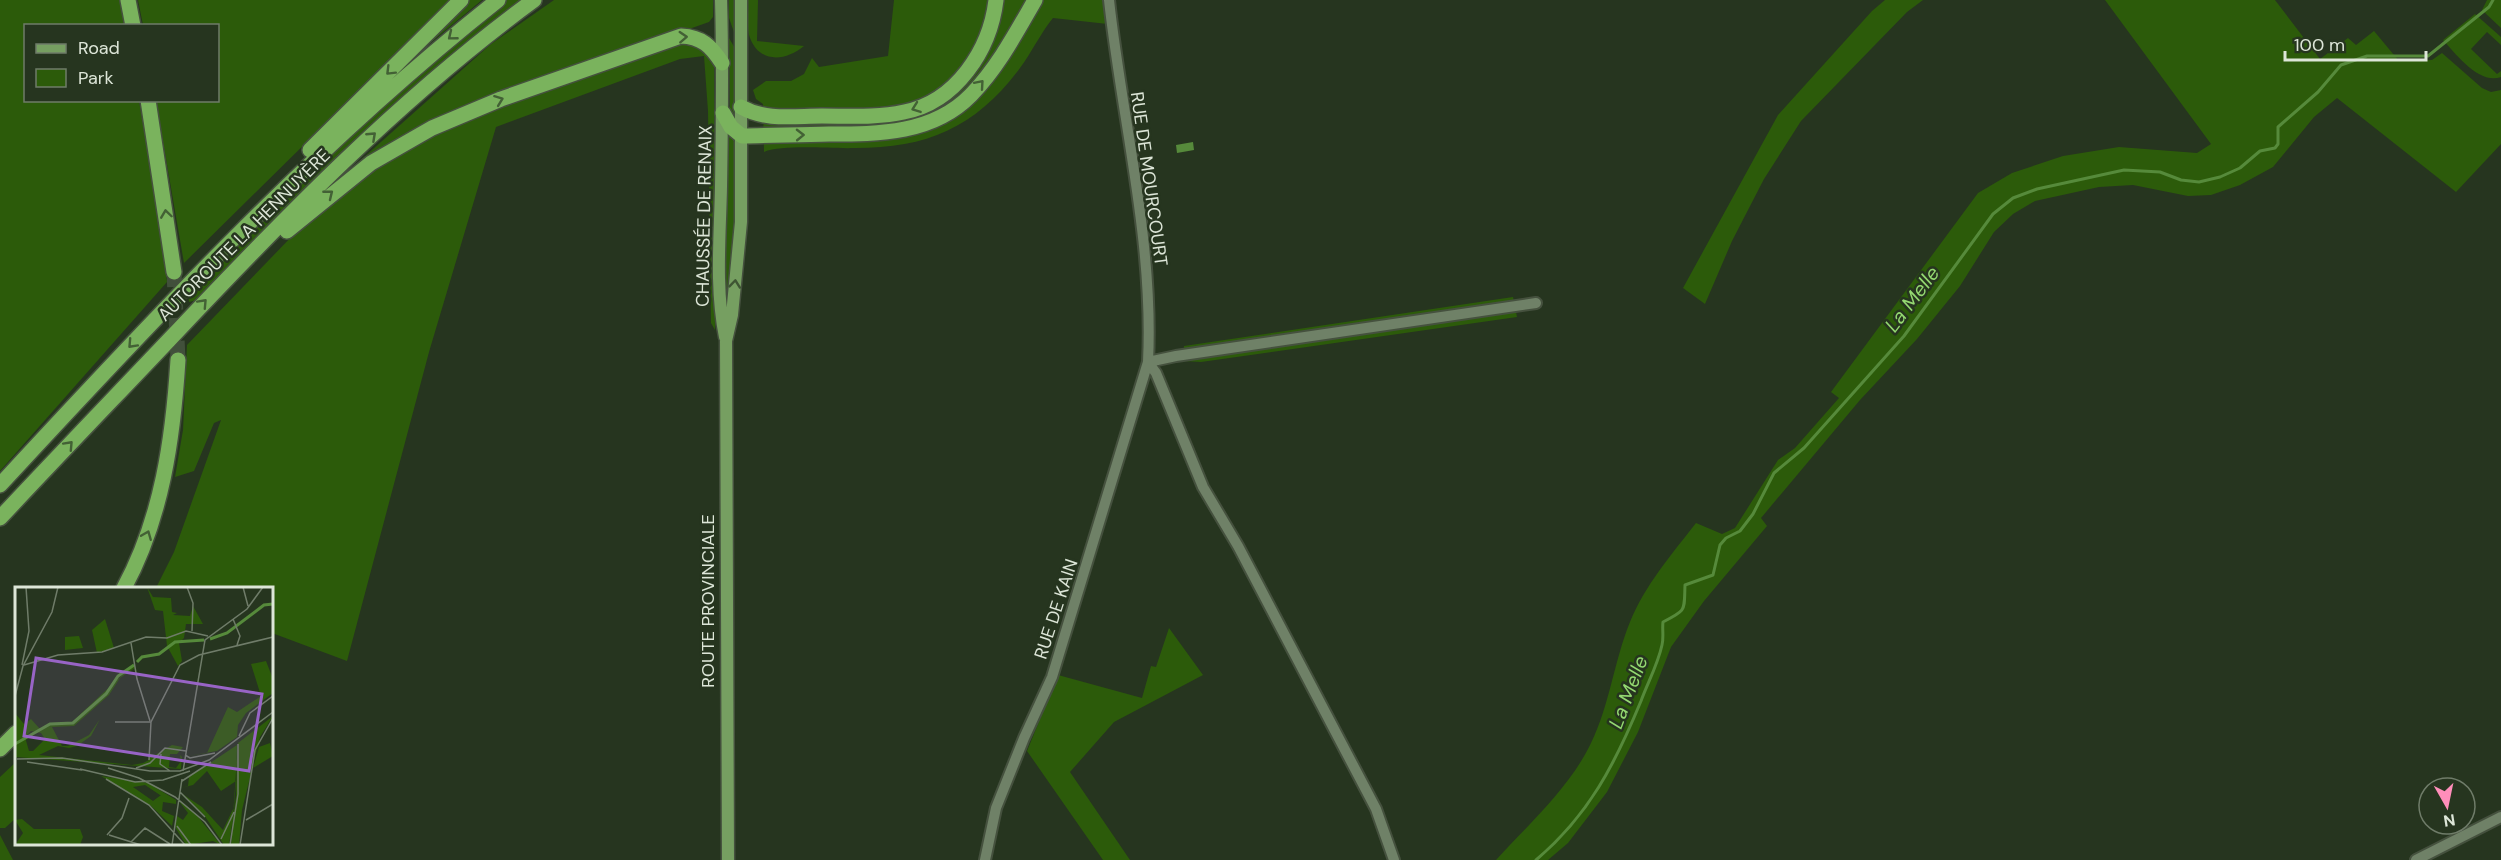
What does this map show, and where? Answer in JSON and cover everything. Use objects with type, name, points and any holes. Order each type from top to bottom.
[{"type":"highway","points":[[128,0],[133,24]]},
{"type":"highway","points":[[279,195],[293,168],[461,0]]},
{"type":"highway","name":"AUTOROUTE LA HENNUYÈRE","points":[[0,486],[149,326],[279,195],[403,78],[498,0]]},
{"type":"highway","name":"AUTOROUTE LA HENNUYÈRE","points":[[0,518],[220,285],[329,176],[460,57],[534,0]]},
{"type":"highway","points":[[741,106],[766,116],[851,116],[894,114],[926,105],[950,90],[973,65],[986,43],[994,20],[996,0]]},
{"type":"highway","points":[[723,113],[730,127],[742,136],[881,134],[905,130],[926,123],[951,110],[977,88],[1001,59],[1035,0]]},
{"type":"highway","points":[[220,285],[249,269],[285,232],[350,178],[389,151],[432,128],[501,99],[669,39],[692,37],[704,41],[722,63]]},
{"type":"highway","points":[[148,102],[174,272]]},
{"type":"highway","points":[[124,587],[152,522],[168,463],[174,417],[177,360]]},
{"type":"highway","points":[[0,749],[15,734]]},
{"type":"main road","name":"CHAUSSÉE DE RENAIX","points":[[721,0],[723,113],[718,281],[720,312],[726,341]]},
{"type":"main road","name":"CHAUSSÉE DE RENAIX","points":[[726,341],[732,315],[741,222],[741,0]]},
{"type":"main road","name":"ROUTE PROVINCIALE","points":[[726,341],[728,860]]},
{"type":"street","name":"RUE DE MOURCOURT","points":[[1109,0],[1116,67],[1143,239],[1148,298],[1148,362]]},
{"type":"street","points":[[1394,860],[1376,809],[1315,697],[1238,546],[1203,487],[1156,373],[1148,362],[1188,354],[1536,303]]},
{"type":"street","name":"RUE DE KAIN","points":[[985,860],[996,808],[1052,677],[1148,362]]},
{"type":"street","points":[[2416,860],[2501,817]]},
{"type":"green space","points":[[0,0],[121,0],[125,24],[24,24],[24,102],[139,102],[161,228],[167,282],[0,471]]},
{"type":"green space","points":[[138,0],[451,0],[184,263],[156,102],[219,102],[219,24],[143,24]]},
{"type":"green space","points":[[467,0],[482,0],[395,72]]},
{"type":"green space","points":[[505,0],[526,0],[197,300],[189,302],[188,293],[346,137]]},
{"type":"green space","points":[[554,0],[713,0],[713,17],[709,22],[493,98],[336,182],[491,44]]},
{"type":"green space","points":[[729,0],[736,0],[736,38],[729,18]]},
{"type":"green space","points":[[748,0],[758,0],[757,41],[804,46],[782,57],[767,56],[760,52],[754,46],[749,34]]},
{"type":"green space","points":[[894,0],[1113,0],[1117,25],[1053,18],[1020,68],[986,105],[968,119],[928,138],[881,147],[796,147],[764,152],[763,104],[756,99],[753,90],[766,81],[791,81],[804,74],[812,58],[819,67],[888,56]]},
{"type":"green space","points":[[1885,0],[1923,0],[1907,12],[1801,121],[1764,179],[1732,241],[1705,304],[1683,288],[1778,115],[1872,11]]},
{"type":"green space","points":[[2105,0],[2275,0],[2320,59],[2348,38],[2356,45],[2374,31],[2399,61],[2432,60],[2442,53],[2482,88],[2491,92],[2501,90],[2501,144],[2456,192],[2337,98],[2314,117],[2273,167],[2240,185],[2211,195],[2188,196],[2133,185],[2099,187],[2035,201],[2013,214],[1994,232],[1960,286],[1917,339],[1860,400],[1761,518],[1767,526],[1704,601],[1671,647],[1638,732],[1607,792],[1568,843],[1548,860],[1496,860],[1561,790],[1582,759],[1603,713],[1630,622],[1643,595],[1660,570],[1696,523],[1722,534],[1735,528],[1778,460],[1795,448],[1839,398],[1831,392],[1978,193],[2012,173],[2063,156],[2119,147],[2197,153],[2211,144]]},
{"type":"green space","points":[[2487,0],[2501,0],[2501,28],[2482,10]]},
{"type":"green space","points":[[2475,14],[2501,37],[2501,45],[2487,32],[2471,49],[2497,74],[2501,71],[2501,77],[2484,77],[2476,72],[2461,60],[2443,40]]},
{"type":"green space","points":[[729,38],[736,50],[736,120],[733,121],[730,113]]},
{"type":"green space","points":[[687,41],[700,43],[714,60],[715,330],[711,323],[708,111],[704,56],[680,59],[496,127],[429,352],[347,661],[273,633],[273,587],[156,587],[174,552],[221,420],[214,423],[194,471],[175,477],[183,430],[187,345],[296,232],[381,164],[419,142],[478,115]]},
{"type":"green space","points":[[725,121],[737,140],[734,252],[726,330]]},
{"type":"green space","points":[[1513,297],[1517,317],[1201,362],[1184,361],[1184,346]]},
{"type":"green space","points":[[1169,628],[1203,675],[1114,722],[1070,772],[1130,860],[1103,860],[1027,751],[1058,675],[1142,698],[1151,666],[1156,667]]},
{"type":"green space","points":[[15,763],[15,819],[5,828],[0,828],[0,777]]},
{"type":"green space","points":[[0,835],[13,860],[0,860]]},
{"type":"shaded area","points":[[1193,142],[1194,150],[1177,153],[1176,145]]},
{"type":"waterway","name":"La Melle","points":[[1536,860],[1555,843],[1586,807],[1610,767],[1658,659],[1663,642],[1663,622],[1683,609],[1685,585],[1713,575],[1720,545],[1726,538],[1740,531],[1753,514],[1774,473],[1804,448],[1904,336],[1993,214],[2013,198],[2037,189],[2124,170],[2160,172],[2181,180],[2199,182],[2220,177],[2240,168],[2260,151],[2275,148],[2278,144],[2278,127],[2318,92],[2341,65],[2367,56],[2428,56],[2489,7],[2493,0]]},
{"type":"tunnel","points":[[174,272],[178,360]]}]
